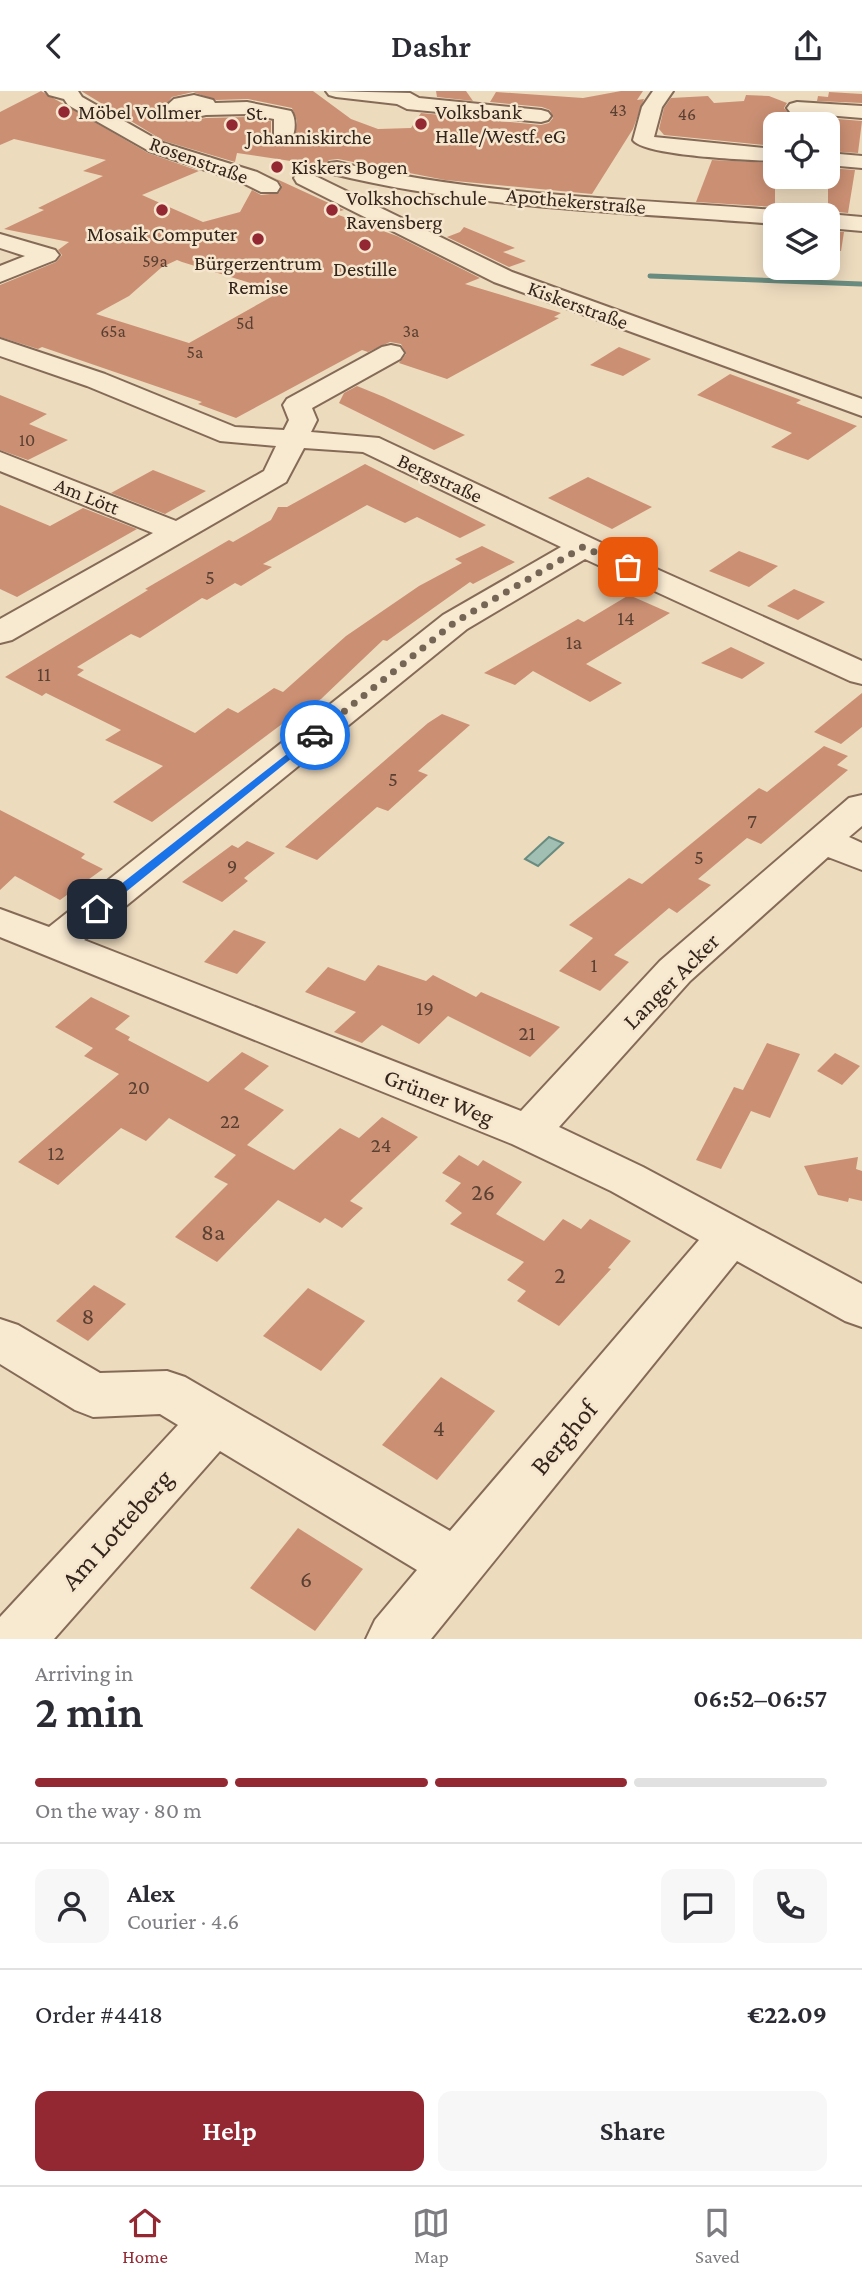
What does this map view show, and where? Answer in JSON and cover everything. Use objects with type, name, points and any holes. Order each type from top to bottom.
[{"type":"street","points":[[238,108],[237,105],[260,91]]},
{"type":"street","points":[[663,91],[652,107],[643,140],[655,145],[763,154]]},
{"type":"street","name":"Rosenstraße","points":[[70,92],[75,101],[156,147],[249,177],[269,187]]},
{"type":"street","points":[[206,109],[238,108],[284,125],[323,99],[410,99],[407,103],[541,116]]},
{"type":"street","points":[[797,108],[862,112]]},
{"type":"street","points":[[840,160],[862,162]]},
{"type":"street","name":"Apothekerstraße","points":[[337,168],[366,175],[499,195],[763,215]]},
{"type":"street","name":"Kiskerstraße","points":[[305,178],[503,277],[862,408]]},
{"type":"street","points":[[840,222],[862,224]]},
{"type":"street","points":[[0,241],[47,255],[0,275]]},
{"type":"street","name":"Bergstraße","points":[[0,347],[96,380],[230,435],[369,444],[583,547],[862,674]]},
{"type":"street","points":[[8,619],[276,476],[303,420],[297,405],[391,353]]},
{"type":"street","name":"Am Lött","points":[[0,461],[175,531]]},
{"type":"street","points":[[55,943],[455,622],[583,547]]},
{"type":"street","name":"Langer Acker","points":[[528,1132],[675,971],[862,806]]},
{"type":"street","points":[[824,840],[862,859]]},
{"type":"street","name":"Grüner Weg","points":[[0,922],[528,1132],[627,1179],[862,1307]]},
{"type":"street","name":"Berghof","points":[[395,1639],[731,1235]]},
{"type":"street","points":[[0,1339],[93,1395],[167,1392],[456,1564]]},
{"type":"street","name":"Am Lotteberg","points":[[17,1639],[216,1419]]},
{"type":"shaded area","points":[[549,837],[563,843],[538,866],[525,859]]},
{"type":"building","points":[[41,91],[148,153],[199,171],[142,195],[203,222],[240,212],[252,190],[261,195],[279,193],[282,186],[278,180],[268,175],[344,210],[333,213],[397,236],[480,278],[465,284],[561,313],[554,317],[559,318],[447,379],[399,363],[406,354],[401,344],[390,342],[368,352],[362,350],[236,418],[198,404],[202,402],[42,347],[38,349],[0,337],[0,285],[56,262],[62,255],[58,250],[69,242],[4,229],[44,210],[38,208],[103,176],[83,171],[106,160],[14,139],[0,145],[0,112]],"holes":[[[177,260],[280,292],[189,343],[96,314],[129,296],[162,267]]]},
{"type":"building","points":[[81,91],[313,91],[351,119],[378,129],[411,128],[421,113],[541,125],[549,123],[553,118],[550,110],[542,107],[490,102],[496,92],[583,98],[621,91],[643,91],[637,100],[644,99],[633,129],[592,194],[445,180],[338,159],[329,160],[324,166],[237,153],[235,162],[164,141]],"holes":[[[193,92],[216,100],[248,99],[292,108],[297,121],[295,137],[291,142],[275,141],[271,135],[271,121],[247,117],[186,121],[162,110],[172,97]]]},
{"type":"building","points":[[436,91],[466,91],[473,101],[437,97]]},
{"type":"building","points":[[829,92],[862,94],[862,103],[817,101],[818,96],[828,97]]},
{"type":"building","points":[[746,95],[769,96],[787,103],[784,108],[787,112],[763,112],[763,145],[664,135],[659,129],[664,108],[671,98],[708,96],[714,103],[744,101]]},
{"type":"building","points":[[840,119],[862,121],[858,153],[840,152]]},
{"type":"building","points":[[712,160],[763,162],[763,189],[775,189],[775,203],[763,203],[763,206],[696,202]]},
{"type":"building","points":[[840,169],[855,170],[848,213],[840,212],[840,203],[828,203],[828,189],[840,189]]},
{"type":"building","points":[[464,227],[515,248],[503,252],[526,261],[509,267],[447,237],[460,232]]},
{"type":"building","points":[[840,232],[844,232],[840,251]]},
{"type":"building","points":[[619,347],[651,359],[623,376],[590,365]]},
{"type":"building","points":[[730,374],[801,400],[796,403],[857,426],[808,460],[771,447],[792,433],[697,395]]},
{"type":"building","points":[[357,386],[465,435],[434,450],[339,403],[344,393]]},
{"type":"building","points":[[0,395],[47,414],[29,424],[68,440],[28,460],[0,450]]},
{"type":"building","points":[[365,464],[486,525],[460,538],[417,517],[405,523],[367,505],[263,564],[272,567],[241,586],[235,583],[207,600],[202,598],[140,638],[131,634],[77,667],[84,670],[77,675],[195,733],[228,708],[238,713],[274,688],[283,692],[346,636],[419,586],[462,563],[455,559],[482,546],[515,562],[473,584],[470,582],[387,641],[383,640],[321,699],[282,724],[152,822],[113,802],[163,766],[105,740],[121,730],[46,693],[42,696],[5,677],[148,590],[145,589],[229,540],[233,542],[271,520],[278,507],[287,507]]},
{"type":"building","points":[[153,470],[206,491],[165,514],[111,493]]},
{"type":"building","points":[[588,477],[652,507],[612,529],[548,498]]},
{"type":"building","points":[[0,505],[50,526],[83,508],[137,529],[17,597],[0,589]]},
{"type":"building","points":[[739,551],[778,566],[749,587],[709,571]]},
{"type":"building","points":[[794,589],[825,602],[798,620],[767,606]]},
{"type":"building","points":[[629,595],[670,613],[586,664],[622,683],[590,702],[533,671],[515,685],[484,673],[578,619],[584,622]]},
{"type":"building","points":[[731,647],[765,663],[742,679],[701,663]]},
{"type":"building","points":[[862,693],[862,727],[841,744],[814,732]]},
{"type":"building","points":[[442,714],[470,725],[418,771],[428,775],[388,811],[377,807],[317,860],[285,847],[428,723]]},
{"type":"building","points":[[824,746],[848,756],[837,765],[848,770],[761,844],[747,838],[698,879],[711,885],[677,913],[669,908],[614,955],[629,962],[600,991],[559,971],[593,938],[569,925],[629,878],[642,884],[759,788],[767,792]]},
{"type":"building","points":[[0,810],[85,854],[81,858],[103,869],[60,900],[15,876],[0,890]]},
{"type":"building","points":[[247,841],[275,853],[244,878],[248,881],[222,902],[182,882],[232,845],[238,848]]},
{"type":"building","points":[[234,930],[266,942],[237,974],[204,962]]},
{"type":"building","points":[[378,965],[426,981],[433,975],[476,997],[481,992],[560,1027],[530,1057],[448,1016],[419,1044],[382,1025],[362,1043],[334,1032],[356,1012],[305,992],[328,967],[365,981]]},
{"type":"building","points":[[91,997],[130,1016],[115,1029],[130,1037],[128,1040],[208,1082],[242,1052],[269,1066],[244,1089],[284,1110],[247,1145],[294,1170],[340,1128],[359,1138],[382,1117],[418,1137],[350,1201],[363,1208],[342,1228],[325,1218],[320,1223],[278,1200],[217,1262],[175,1237],[228,1184],[214,1177],[236,1155],[169,1118],[146,1141],[121,1128],[58,1185],[18,1162],[119,1074],[84,1056],[93,1048],[55,1027]]},
{"type":"building","points":[[767,1043],[800,1054],[770,1118],[751,1111],[721,1169],[696,1160],[734,1087],[743,1090]]},
{"type":"building","points":[[835,1053],[860,1066],[842,1085],[817,1071]]},
{"type":"building","points":[[459,1155],[478,1166],[483,1160],[522,1182],[496,1214],[544,1241],[563,1219],[581,1229],[590,1219],[631,1241],[608,1268],[611,1269],[559,1326],[517,1301],[526,1291],[507,1280],[524,1262],[450,1224],[462,1213],[445,1201],[461,1183],[442,1173]]},
{"type":"building","points":[[858,1157],[856,1169],[862,1171],[862,1201],[849,1198],[848,1202],[818,1195],[804,1166]]},
{"type":"building","points":[[94,1285],[126,1304],[88,1341],[56,1321]]},
{"type":"building","points":[[308,1288],[365,1321],[321,1371],[263,1336]]},
{"type":"building","points":[[441,1377],[495,1411],[437,1480],[382,1445]]},
{"type":"building","points":[[298,1528],[363,1569],[315,1631],[250,1588]]},
{"type":"waterway","points":[[650,276],[861,284]]},
{"type":"way so far","points":[[315,735],[455,622],[583,547],[628,567]]},
{"type":"place","name":"Möbel Vollmer","points":[[64,112]]},
{"type":"place","name":"Volksbank Halle/Westf. eG","points":[[421,124]]},
{"type":"place","name":"St. Johanniskirche","points":[[232,125]]},
{"type":"place","name":"Kiskers Bogen","points":[[277,167]]},
{"type":"place","name":"Mosaik Computer","points":[[162,210]]},
{"type":"place","name":"Volkshochschule Ravensberg","points":[[332,210]]},
{"type":"place","name":"Bürgerzentrum Remise","points":[[258,239]]},
{"type":"place","name":"Destille","points":[[365,245]]},
{"type":"route","points":[[97,909],[315,735]]}]
